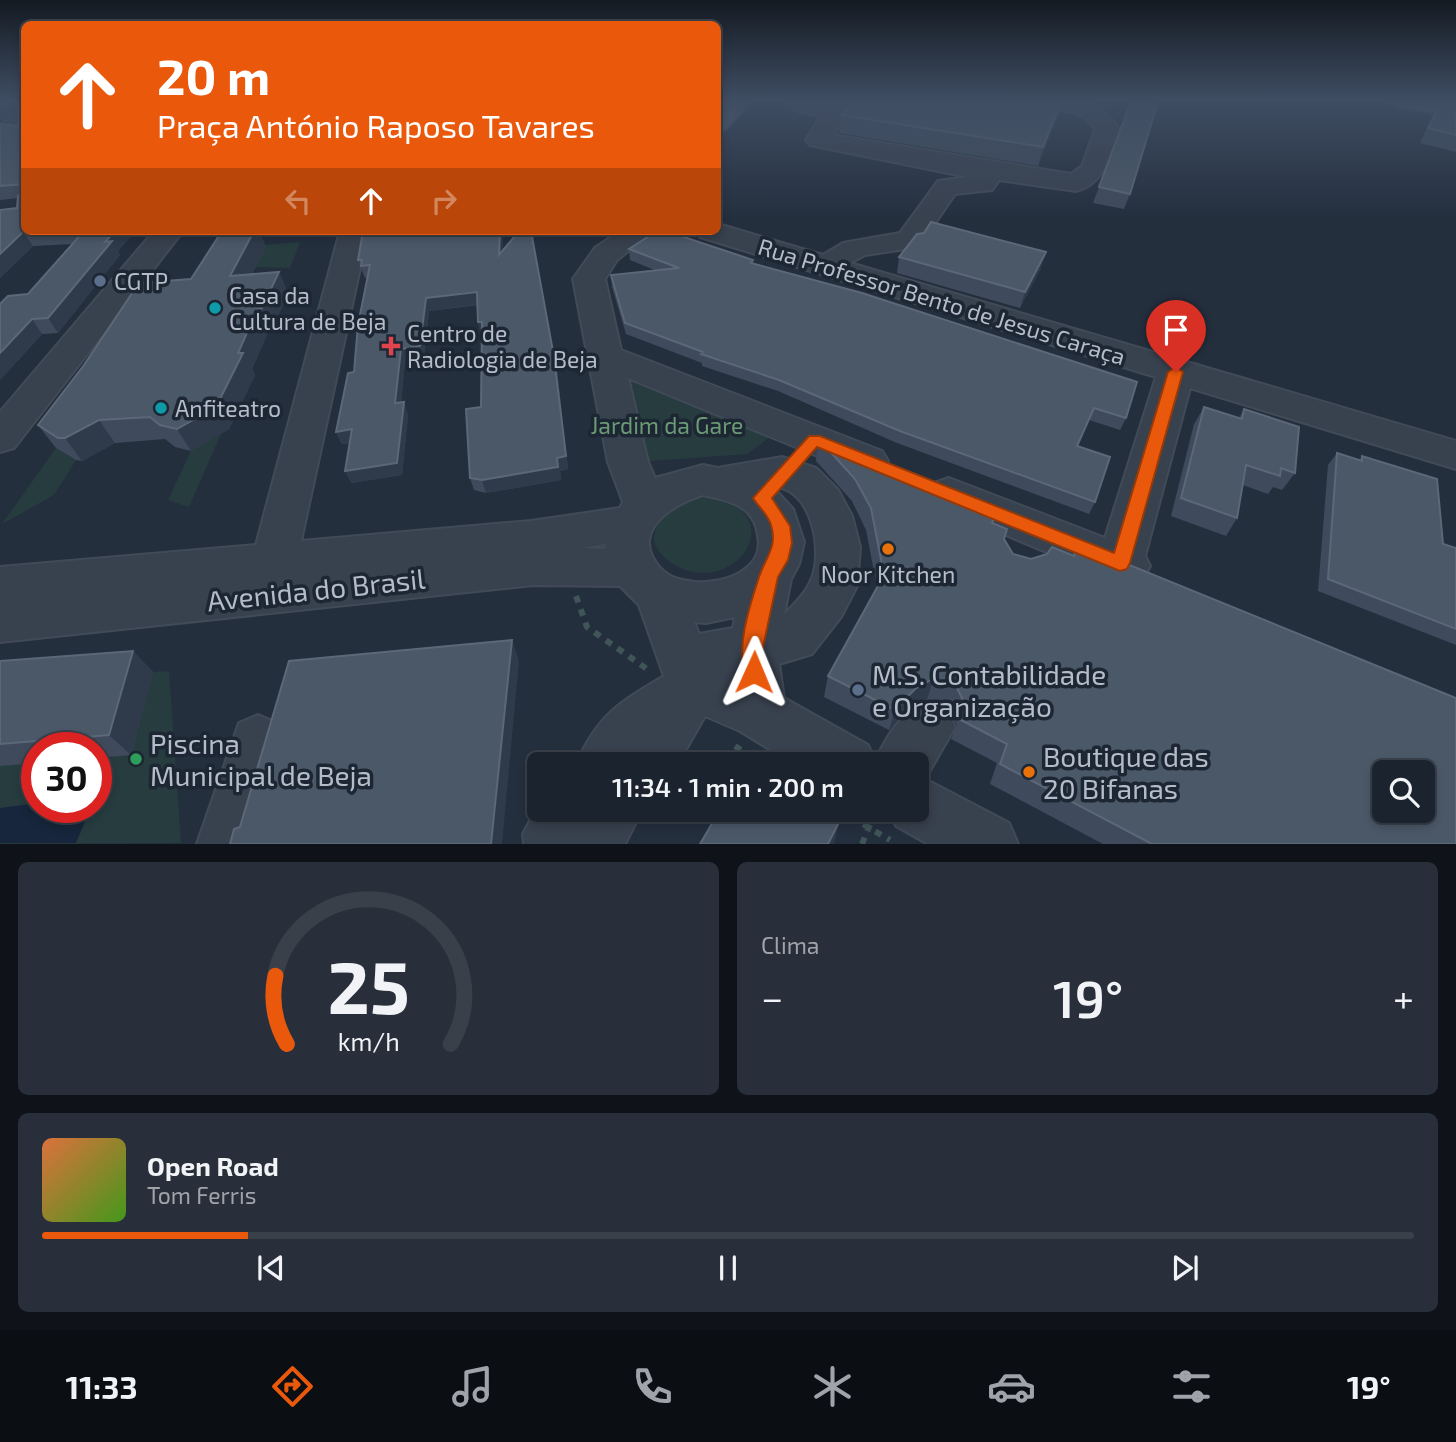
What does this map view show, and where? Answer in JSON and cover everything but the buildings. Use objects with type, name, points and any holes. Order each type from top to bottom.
[{"type":"street","points":[[819,139],[971,168],[1076,183],[1093,169],[1104,139]]},
{"type":"street","points":[[830,267],[834,259],[851,250],[909,241],[947,187],[983,184],[987,178],[971,168]]},
{"type":"street","name":"Rua Professor Bento de Jesus Caraça","points":[[721,234],[1456,455]]},
{"type":"street","points":[[0,439],[166,235]]},
{"type":"street","points":[[274,562],[353,235]]},
{"type":"street","points":[[633,235],[606,254],[589,279],[637,513]]},
{"type":"street","points":[[603,355],[772,473],[1027,544],[1120,563],[1172,584]]},
{"type":"street","points":[[1120,563],[1176,372]]},
{"type":"street","points":[[645,580],[680,600],[705,603],[730,599],[752,590],[769,575],[779,560],[783,543],[781,526],[774,511],[772,473]]},
{"type":"street","points":[[613,752],[634,723],[683,688],[753,647],[794,639],[818,609],[836,577],[836,539],[825,505],[809,483],[772,473],[681,483],[661,490],[637,513],[626,538],[627,553],[645,580],[683,688],[652,752]]},
{"type":"street","name":"Avenida do Brasil","points":[[0,587],[531,539],[637,513]]},
{"type":"street","name":"Avenida do Brasil","points":[[0,621],[533,566],[645,580]]},
{"type":"street","points":[[760,713],[753,647],[769,575]]},
{"type":"street","points":[[683,688],[760,713],[826,752]]},
{"type":"street","points":[[227,844],[258,742]]},
{"type":"street","points":[[554,844],[553,834],[562,822]]},
{"type":"street","points":[[589,844],[605,822]]},
{"type":"street","points":[[913,822],[988,844]]},
{"type":"path","points":[[573,589],[587,627],[648,670],[683,688],[749,752]]},
{"type":"path","points":[[862,844],[886,822]]},
{"type":"path","points":[[894,822],[897,844]]},
{"type":"green space","points":[[300,242],[290,268],[256,267],[214,249]]},
{"type":"green space","name":"Jardim da Gare","points":[[617,369],[778,431],[747,454],[637,462]]},
{"type":"green space","points":[[221,434],[189,507],[168,500],[191,451]]},
{"type":"green space","points":[[56,448],[76,460],[54,495],[2,524]]},
{"type":"green space","points":[[708,497],[735,506],[748,520],[751,536],[745,551],[732,564],[714,572],[693,572],[670,562],[659,551],[654,540],[656,529],[671,511],[695,499]]},
{"type":"green space","name":"Piscina Municipal de Beja","points":[[169,671],[181,843],[0,844],[0,684]]},
{"type":"water","points":[[21,805],[21,823],[84,823],[76,843],[0,843],[0,808]]},
{"type":"place","name":"CGTP","points":[[100,281]]},
{"type":"place","name":"Casa da Cultura de Beja","points":[[215,308]]},
{"type":"place","name":"Centro de Radiologia de Beja","points":[[391,346]]},
{"type":"place","name":"Anfiteatro","points":[[161,408]]},
{"type":"place","name":"Noor Kitchen","points":[[888,549]]},
{"type":"place","name":"M.S. Contabilidade e Organização","points":[[858,690]]},
{"type":"place","name":"Piscina Municipal de Beja","points":[[136,759]]},
{"type":"place","name":"Boutique das 20 Bifanas","points":[[1029,772]]},
{"type":"route","points":[[754,672],[752,652],[769,575],[779,560],[783,543],[781,526],[774,511],[762,498],[814,440],[1120,563],[1176,372]]}]
